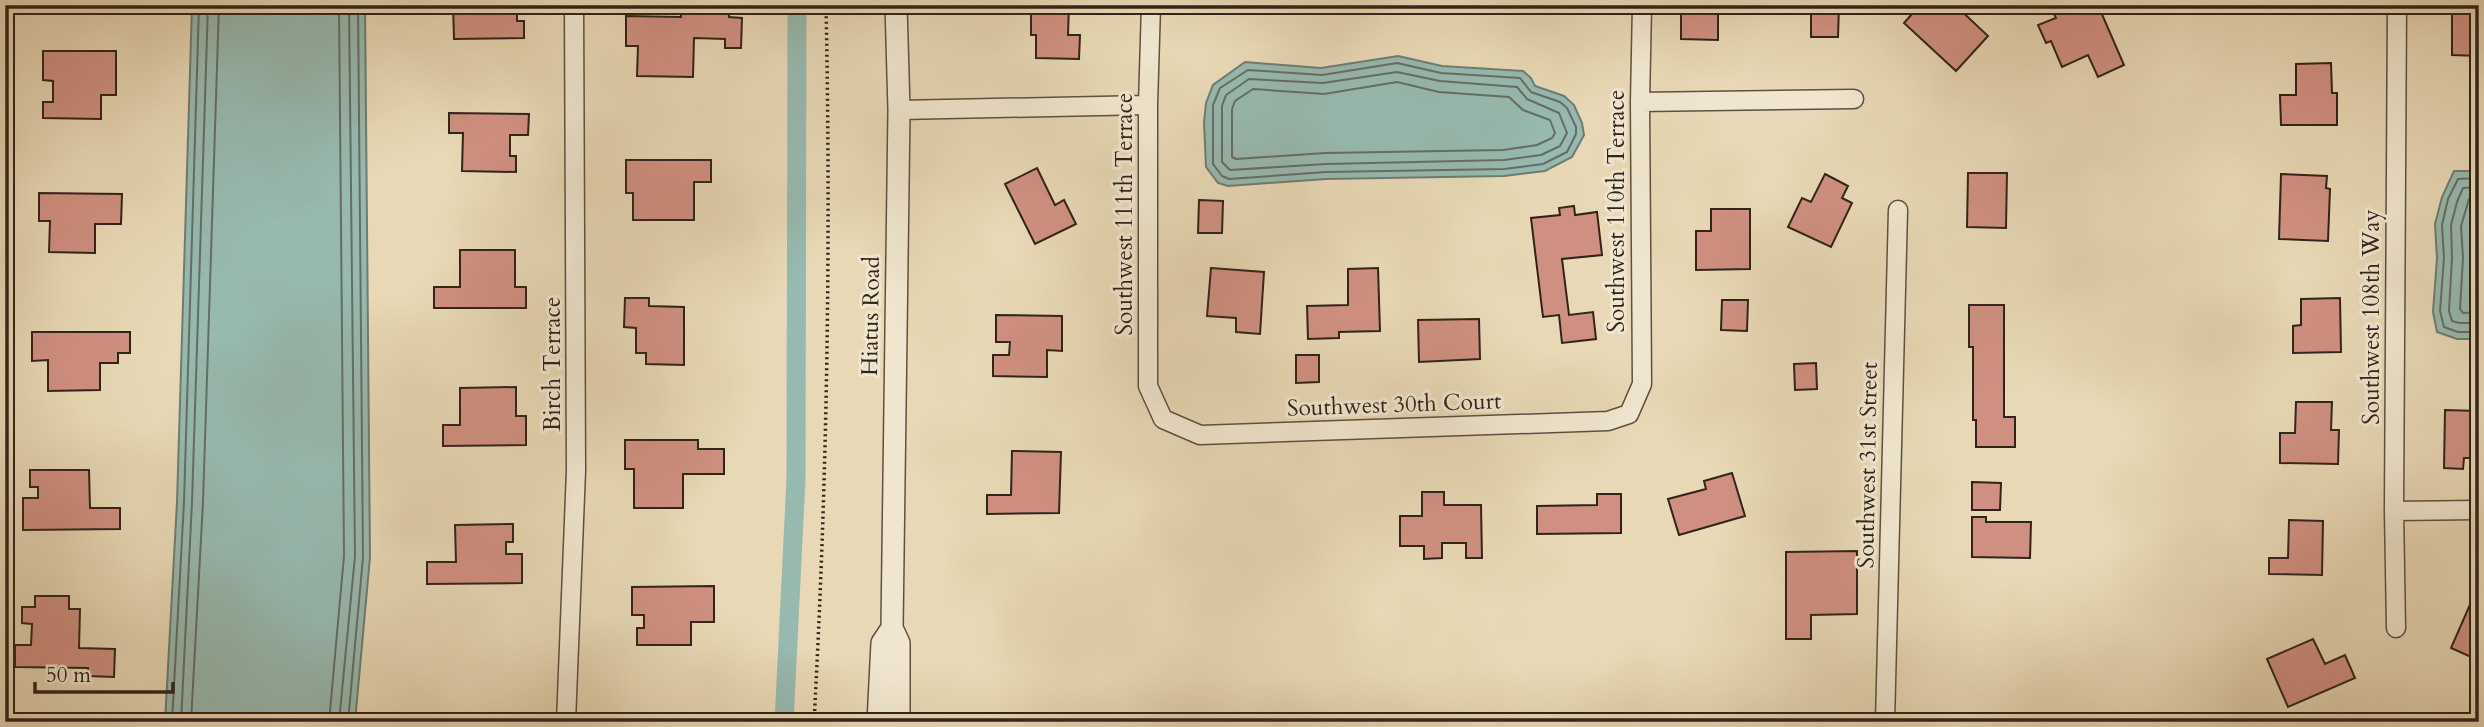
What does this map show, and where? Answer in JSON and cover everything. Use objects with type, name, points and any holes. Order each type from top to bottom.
[{"type":"street","name":"Birch Terrace","points":[[566,722],[576,470],[574,5]]},
{"type":"street","name":"Hiatus Road","points":[[896,5],[899,110],[892,628],[899,643],[900,722]]},
{"type":"street","name":"Southwest 111th Terrace","points":[[1151,5],[1148,386],[1163,419]]},
{"type":"street","name":"Southwest 110th Terrace","points":[[1629,414],[1642,384],[1642,5]]},
{"type":"street","name":"Southwest 108th Way","points":[[2396,628],[2394,511],[2397,5]]},
{"type":"street","points":[[1640,102],[1854,99]]},
{"type":"street","points":[[899,110],[1149,105]]},
{"type":"street","name":"Southwest 31st Street","points":[[1885,722],[1898,210]]},
{"type":"street","name":"Southwest 30th Court","points":[[1163,419],[1200,435],[1608,421],[1629,414]]},
{"type":"street","points":[[2394,511],[2479,510]]},
{"type":"street","name":"Hiatus Road","points":[[878,722],[882,643],[892,628]]},
{"type":"path","points":[[814,722],[823,552],[828,113],[826,5]]},
{"type":"water","points":[[192,5],[365,5],[370,557],[355,722],[165,722],[177,502]]},
{"type":"water","points":[[1398,56],[1442,66],[1523,71],[1535,86],[1564,96],[1574,105],[1584,135],[1572,157],[1545,171],[1504,176],[1326,179],[1228,186],[1218,183],[1206,167],[1206,103],[1213,85],[1245,62],[1321,68]]},
{"type":"water","points":[[2454,171],[2479,171],[2479,339],[2457,339],[2437,332],[2433,312],[2437,258],[2435,224],[2442,197]]},
{"type":"building","points":[[453,5],[517,5],[517,21],[524,21],[524,38],[454,39]]},
{"type":"building","points":[[681,5],[729,5],[729,17],[742,18],[741,48],[725,48],[725,39],[694,38],[693,77],[637,76],[638,46],[626,46],[626,16],[681,17]]},
{"type":"building","points":[[1031,5],[1069,5],[1068,35],[1080,35],[1079,59],[1036,58],[1036,35],[1031,35]]},
{"type":"building","points":[[1681,5],[1718,5],[1718,40],[1681,39]]},
{"type":"building","points":[[1811,5],[1839,5],[1838,37],[1811,37]]},
{"type":"building","points":[[1920,5],[1955,5],[1988,36],[1956,71],[1904,23]]},
{"type":"building","points":[[2064,5],[2098,5],[2124,65],[2098,77],[2088,55],[2062,67],[2051,41],[2046,43],[2038,25],[2056,18],[2052,10]]},
{"type":"building","points":[[2285,5],[2321,5],[2321,11],[2285,11]]},
{"type":"building","points":[[2452,5],[2470,5],[2470,12],[2479,12],[2479,56],[2452,55]]},
{"type":"building","points":[[43,51],[116,51],[116,95],[101,95],[101,119],[43,118],[43,102],[53,102],[53,81],[43,80]]},
{"type":"building","points":[[2331,63],[2332,93],[2337,93],[2337,125],[2281,125],[2280,95],[2296,95],[2296,64]]},
{"type":"building","points":[[449,113],[529,114],[528,135],[510,135],[510,156],[516,156],[516,172],[462,171],[463,133],[449,133]]},
{"type":"building","points":[[626,160],[711,160],[711,182],[694,182],[694,220],[633,220],[633,193],[626,193]]},
{"type":"building","points":[[1037,168],[1055,205],[1064,200],[1076,224],[1035,244],[1005,184]]},
{"type":"building","points":[[1968,173],[2007,173],[2006,228],[1967,227]]},
{"type":"building","points":[[1825,174],[1848,186],[1842,198],[1852,203],[1831,247],[1788,227],[1802,198],[1811,202]]},
{"type":"building","points":[[2281,174],[2327,176],[2326,188],[2330,189],[2328,241],[2279,239]]},
{"type":"building","points":[[39,193],[122,194],[121,224],[95,224],[95,253],[49,252],[50,221],[39,221]]},
{"type":"building","points":[[1199,200],[1223,201],[1222,233],[1198,233]]},
{"type":"building","points":[[1574,206],[1575,215],[1597,212],[1602,255],[1562,259],[1569,315],[1593,312],[1596,339],[1562,343],[1559,315],[1543,317],[1531,218],[1560,215],[1559,208]]},
{"type":"building","points":[[1711,209],[1750,209],[1750,269],[1696,270],[1696,231],[1711,231]]},
{"type":"building","points":[[460,250],[515,250],[515,287],[526,287],[526,308],[434,308],[434,287],[460,287]]},
{"type":"building","points":[[1211,268],[1264,272],[1260,334],[1236,332],[1236,318],[1207,316]]},
{"type":"building","points":[[1378,268],[1380,331],[1339,332],[1339,338],[1308,339],[1307,306],[1348,305],[1348,269]]},
{"type":"building","points":[[625,298],[649,298],[649,306],[684,307],[684,365],[646,364],[646,353],[636,353],[636,328],[624,327]]},
{"type":"building","points":[[2340,298],[2341,352],[2293,353],[2293,326],[2301,325],[2301,299]]},
{"type":"building","points":[[1722,300],[1748,300],[1747,331],[1721,330]]},
{"type":"building","points":[[1969,305],[2004,305],[2004,417],[2015,417],[2015,447],[1976,447]]},
{"type":"building","points":[[996,315],[1062,316],[1062,351],[1047,350],[1047,377],[993,376],[993,355],[1009,355],[1010,342],[996,342]]},
{"type":"building","points":[[1479,319],[1480,359],[1419,362],[1418,320]]},
{"type":"building","points":[[32,332],[130,332],[130,353],[118,353],[118,363],[100,363],[100,390],[48,391],[48,360],[32,361]]},
{"type":"building","points":[[1296,355],[1319,355],[1319,382],[1296,383]]},
{"type":"building","points":[[1816,363],[1817,389],[1795,390],[1794,364]]},
{"type":"building","points":[[516,387],[516,416],[526,416],[526,445],[443,446],[443,425],[460,425],[460,388]]},
{"type":"building","points":[[2296,402],[2332,402],[2331,430],[2339,430],[2338,464],[2280,463],[2280,433],[2295,433]]},
{"type":"building","points":[[2445,410],[2479,411],[2479,467],[2476,467],[2476,458],[2464,458],[2463,469],[2444,468]]},
{"type":"building","points":[[625,440],[698,440],[698,449],[724,449],[724,474],[683,474],[683,508],[634,508],[634,469],[625,469]]},
{"type":"building","points":[[1012,451],[1061,452],[1059,513],[987,514],[987,495],[1011,495]]},
{"type":"building","points":[[30,470],[89,470],[90,508],[120,508],[120,529],[23,530],[23,498],[38,498],[38,487],[30,487]]},
{"type":"building","points":[[1732,473],[1745,516],[1679,535],[1668,499],[1706,489],[1704,481]]},
{"type":"building","points":[[1972,482],[2001,483],[2000,510],[1972,510]]},
{"type":"building","points":[[1422,492],[1444,492],[1444,505],[1481,505],[1482,558],[1466,558],[1466,543],[1442,543],[1442,558],[1424,559],[1424,546],[1400,546],[1400,516],[1422,516]]},
{"type":"building","points":[[1597,494],[1621,494],[1621,533],[1537,534],[1537,506],[1597,505]]},
{"type":"building","points":[[1972,517],[1986,517],[1986,522],[2031,522],[2030,558],[1972,557]]},
{"type":"building","points":[[2289,520],[2323,521],[2322,575],[2269,574],[2269,558],[2288,558]]},
{"type":"building","points":[[513,524],[513,542],[506,542],[506,554],[522,554],[522,583],[427,584],[427,562],[456,562],[455,525]]},
{"type":"building","points":[[1857,551],[1857,614],[1811,615],[1811,639],[1786,639],[1786,552]]},
{"type":"building","points":[[2479,584],[2479,659],[2478,660],[2451,648]]},
{"type":"building","points":[[714,586],[714,622],[691,622],[691,645],[637,645],[637,628],[644,628],[644,615],[632,615],[632,587]]},
{"type":"building","points":[[35,596],[69,596],[69,609],[80,609],[79,648],[115,649],[114,677],[88,676],[88,668],[15,667],[15,645],[31,645],[32,624],[22,623],[22,607],[35,607]]},
{"type":"building","points":[[2313,639],[2325,664],[2345,655],[2355,678],[2288,707],[2267,659]]},
{"type":"waterway","points":[[784,722],[796,479],[797,5]]}]
